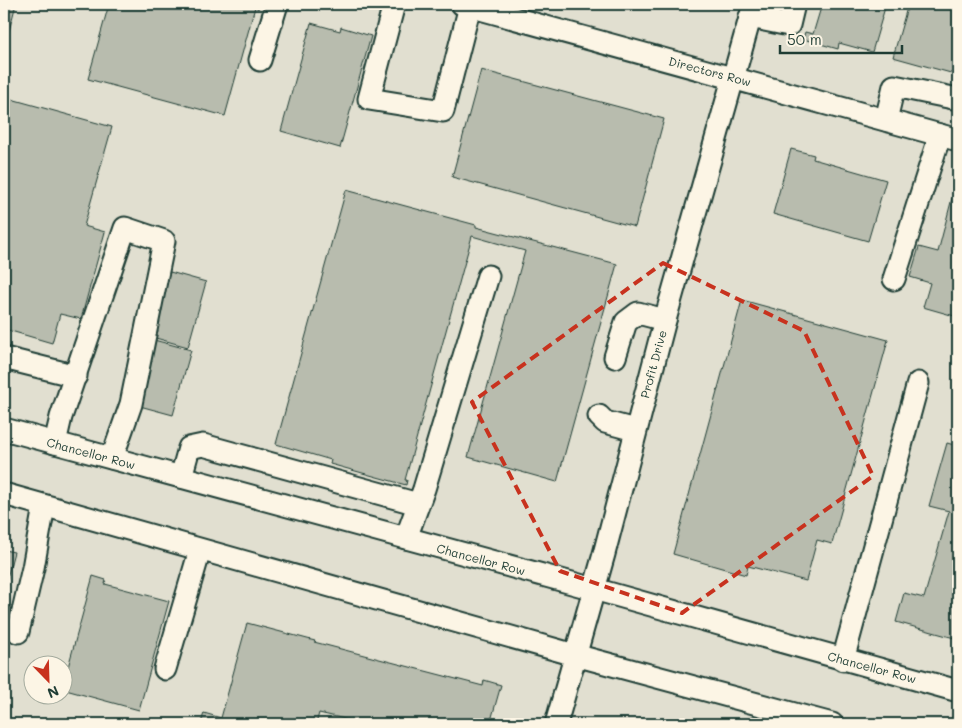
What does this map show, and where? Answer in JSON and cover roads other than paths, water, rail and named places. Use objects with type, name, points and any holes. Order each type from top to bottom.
[{"type":"street","points":[[260,60],[277,4]]},
{"type":"street","points":[[394,4],[370,99],[443,111],[466,5]]},
{"type":"street","points":[[752,10],[789,25],[794,4]]},
{"type":"street","name":"Directors Row","points":[[466,5],[949,137]]},
{"type":"street","name":"Profit Drive","points":[[556,724],[594,589],[665,320],[752,10]]},
{"type":"street","points":[[886,120],[894,86],[958,99]]},
{"type":"street","points":[[894,279],[949,137]]},
{"type":"street","points":[[55,443],[61,417],[125,228],[164,242],[130,404],[112,458]]},
{"type":"street","points":[[406,538],[488,276]]},
{"type":"street","points":[[615,357],[626,322],[638,313],[665,320]]},
{"type":"street","points":[[4,358],[76,376]]},
{"type":"street","points":[[843,660],[918,383]]},
{"type":"street","points":[[599,416],[605,422],[635,430]]},
{"type":"street","name":"Chancellor Row","points":[[4,429],[594,589],[958,691]]},
{"type":"street","points":[[181,477],[189,448],[203,444],[418,504]]},
{"type":"street","points":[[4,494],[574,655],[832,724]]},
{"type":"street","points":[[18,632],[33,568],[44,506]]},
{"type":"street","points":[[165,669],[200,550]]}]
